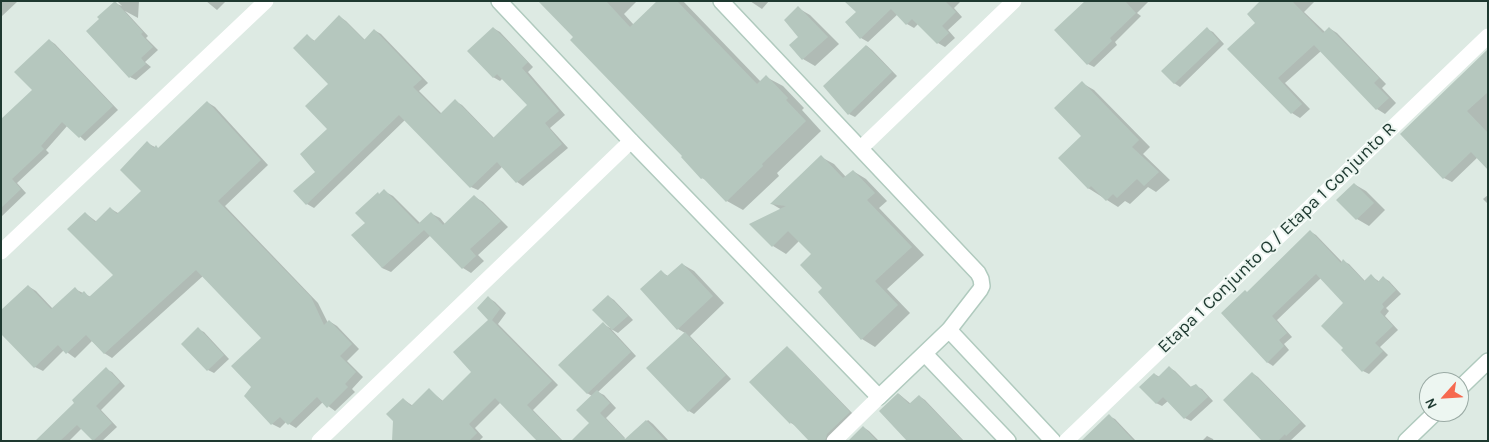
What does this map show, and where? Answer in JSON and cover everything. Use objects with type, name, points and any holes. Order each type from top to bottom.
[{"type":"street","points":[[1,252],[266,1]]},
{"type":"street","points":[[500,1],[631,141],[879,397]]},
{"type":"street","points":[[721,1],[978,273],[982,286],[949,330],[834,441]]},
{"type":"street","points":[[861,148],[1014,1]]},
{"type":"street","name":"Etapa 1 Conjunto Q / Etapa 1 Conjunto R","points":[[1066,441],[1488,36]]},
{"type":"street","points":[[319,441],[631,141]]},
{"type":"street","points":[[949,330],[1053,441]]},
{"type":"street","points":[[925,354],[1008,441]]},
{"type":"street","points":[[1469,379],[1488,361]]},
{"type":"street","points":[[1406,441],[1426,422]]},
{"type":"building","points":[[115,1],[143,32],[141,34],[153,47],[141,58],[146,64],[129,78],[86,31],[99,19],[97,17]]},
{"type":"building","points":[[538,1],[606,1],[630,27],[657,1],[677,1],[757,84],[766,75],[788,98],[786,100],[806,121],[726,202],[703,178],[701,179],[682,156],[570,40],[573,37]]},
{"type":"building","points":[[844,1],[945,1],[956,12],[942,26],[949,33],[937,44],[912,19],[906,25],[891,9],[860,39],[845,22],[856,12]]},
{"type":"building","points":[[1085,1],[1125,1],[1136,13],[1110,38],[1112,41],[1087,65],[1054,30]]},
{"type":"building","points":[[1260,1],[1292,1],[1323,33],[1329,27],[1379,78],[1374,83],[1389,98],[1376,110],[1314,45],[1278,78],[1302,104],[1291,114],[1227,49],[1255,23],[1247,14]]},
{"type":"building","points":[[798,6],[828,37],[802,60],[789,45],[798,37],[784,20]]},
{"type":"building","points":[[339,15],[364,40],[374,29],[422,79],[413,87],[440,114],[455,99],[493,138],[527,105],[497,74],[493,78],[467,51],[493,27],[528,62],[522,68],[559,111],[545,123],[562,144],[516,183],[497,162],[470,188],[399,115],[306,205],[293,191],[315,172],[300,154],[327,129],[305,106],[328,84],[293,48],[307,34],[314,41]]},
{"type":"building","points":[[1207,27],[1219,41],[1174,84],[1161,71]]},
{"type":"building","points":[[49,39],[113,106],[79,138],[62,122],[41,146],[44,149],[12,179],[21,189],[1,208],[1,119],[32,90],[14,72]]},
{"type":"building","points":[[866,45],[892,72],[848,115],[823,86]]},
{"type":"building","points":[[1488,49],[1488,92],[1467,111],[1488,133],[1488,170],[1471,152],[1443,179],[1400,134]]},
{"type":"building","points":[[1082,81],[1139,140],[1132,147],[1159,172],[1144,186],[1137,179],[1117,198],[1113,194],[1106,201],[1091,186],[1088,189],[1058,158],[1081,136],[1054,108]]},
{"type":"building","points":[[207,101],[261,160],[218,201],[311,297],[324,325],[329,320],[352,344],[340,356],[356,372],[345,384],[348,387],[327,408],[317,397],[288,425],[280,417],[271,425],[244,396],[251,387],[231,366],[261,338],[196,270],[104,354],[86,335],[66,354],[58,345],[34,368],[1,334],[1,310],[28,285],[51,309],[75,287],[81,294],[84,291],[89,297],[113,275],[67,229],[85,212],[95,222],[110,207],[117,214],[141,191],[120,170],[147,141],[154,148],[156,145],[158,148]]},
{"type":"building","points":[[821,155],[843,178],[853,170],[875,193],[867,200],[912,247],[875,281],[898,305],[861,340],[818,292],[822,288],[800,265],[811,254],[788,231],[772,247],[749,224],[786,206],[770,204]]},
{"type":"building","points":[[1354,183],[1374,203],[1356,220],[1336,200]]},
{"type":"building","points":[[384,189],[418,224],[431,212],[443,225],[474,195],[501,221],[470,249],[476,256],[462,269],[424,230],[382,268],[351,235],[365,223],[355,213],[378,192],[379,194]]},
{"type":"building","points":[[1310,230],[1341,263],[1343,259],[1364,281],[1371,274],[1378,282],[1383,276],[1396,290],[1382,304],[1384,307],[1380,312],[1393,326],[1375,343],[1383,351],[1362,372],[1341,350],[1343,348],[1321,326],[1343,303],[1316,274],[1272,316],[1287,333],[1279,340],[1284,346],[1267,363],[1221,313],[1245,290],[1247,292]]},
{"type":"building","points":[[682,263],[713,296],[677,330],[640,289],[661,270],[667,276]]},
{"type":"building","points":[[608,295],[628,316],[612,330],[592,310]]},
{"type":"building","points":[[488,296],[500,309],[492,320],[552,381],[527,405],[562,441],[537,441],[495,398],[469,424],[477,433],[469,441],[392,441],[393,421],[386,414],[403,398],[411,406],[429,388],[442,401],[471,372],[453,352],[488,320],[477,308]]},
{"type":"building","points":[[603,322],[631,352],[587,394],[558,365]]},
{"type":"building","points":[[198,327],[224,355],[207,371],[181,344]]},
{"type":"building","points":[[685,332],[726,375],[688,412],[646,368]]},
{"type":"building","points":[[787,346],[850,412],[827,434],[825,441],[809,441],[749,382]]},
{"type":"building","points":[[1169,366],[1190,387],[1196,384],[1208,397],[1184,419],[1163,397],[1156,404],[1139,387],[1154,373],[1158,377]]},
{"type":"building","points":[[106,367],[120,382],[96,406],[112,423],[93,441],[77,425],[60,441],[35,441],[74,403],[72,400]]},
{"type":"building","points":[[1252,372],[1301,422],[1278,441],[1262,441],[1223,400]]},
{"type":"building","points":[[597,390],[610,403],[600,413],[625,439],[646,420],[666,441],[571,441],[589,423],[576,410]]},
{"type":"building","points":[[898,393],[909,404],[919,395],[963,441],[907,441],[879,411]]},
{"type":"building","points":[[1109,414],[1134,441],[1081,441]]},
{"type":"building","points":[[863,426],[877,441],[848,441]]}]
